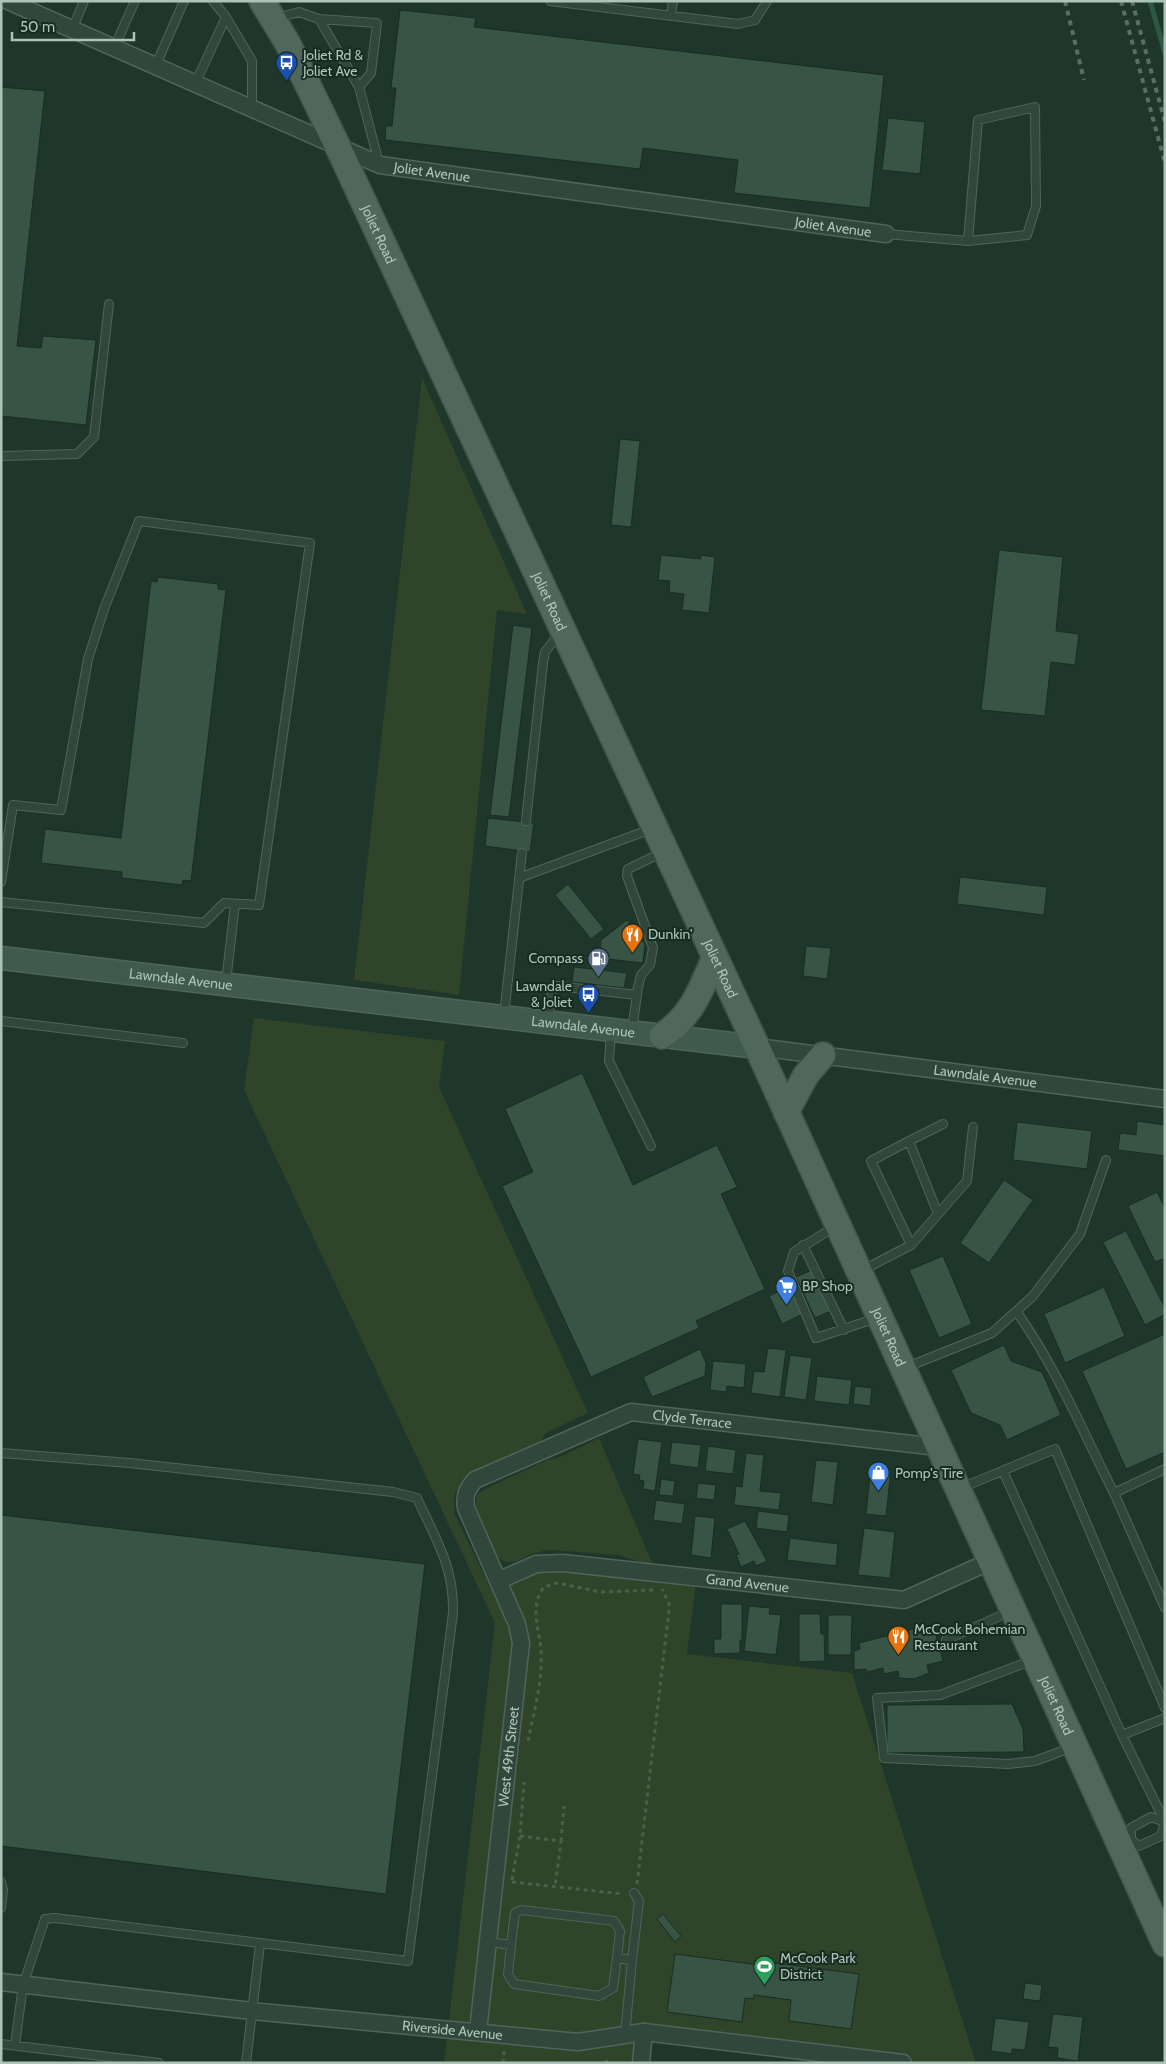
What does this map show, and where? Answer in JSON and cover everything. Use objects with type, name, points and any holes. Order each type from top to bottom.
[{"type":"main road","name":"Joliet Road","points":[[268,10],[288,44],[339,149],[715,956],[1074,1746],[1125,1842],[1165,1944]]},
{"type":"main road","points":[[662,1036],[672,1029],[696,1001],[715,956]]},
{"type":"main road","points":[[786,1112],[806,1075],[823,1055]]},
{"type":"street","name":"Joliet Avenue","points":[[8,1],[339,149],[380,165],[886,234]]},
{"type":"street","name":"Lawndale Avenue","points":[[1,958],[757,1047],[1165,1099]]},
{"type":"street","name":"Clyde Terrace","points":[[466,1493],[475,1480],[631,1412],[938,1446]]},
{"type":"street","name":"West 49th Street","points":[[466,1493],[466,1508],[500,1580],[517,1624],[520,1643],[478,2031]]},
{"type":"street","name":"Grand Avenue","points":[[500,1580],[536,1564],[563,1563],[904,1600],[991,1561]]},
{"type":"street","name":"Riverside Avenue","points":[[1,1982],[252,2011],[578,2042],[644,2032],[903,2063]]},
{"type":"street","points":[[641,2063],[644,2032]]},
{"type":"lane","points":[[72,30],[84,1]]},
{"type":"lane","points":[[114,48],[135,1]]},
{"type":"lane","points":[[155,67],[184,1]]},
{"type":"lane","points":[[213,1],[226,17],[252,61],[252,110]]},
{"type":"lane","points":[[550,1],[738,24],[755,20],[767,1]]},
{"type":"lane","points":[[671,16],[673,1]]},
{"type":"lane","points":[[268,10],[299,12],[319,19],[377,23],[371,73],[359,87]]},
{"type":"lane","points":[[195,84],[226,17]]},
{"type":"lane","points":[[319,19],[359,87],[380,165]]},
{"type":"lane","points":[[886,234],[968,241],[1027,235],[1036,206],[1034,107],[978,120],[968,241]]},
{"type":"lane","points":[[1,456],[77,454],[94,437],[109,304]]},
{"type":"lane","points":[[1,882],[14,805],[61,810],[88,659],[104,609],[139,521],[310,543],[259,906],[224,903],[204,923],[1,902]]},
{"type":"lane","points":[[526,821],[545,652],[562,629]]},
{"type":"lane","points":[[519,878],[655,827]]},
{"type":"lane","points":[[651,1146],[609,1060],[637,995],[641,975],[650,965],[652,948],[627,876],[628,869],[666,851]]},
{"type":"lane","points":[[504,1017],[522,853]]},
{"type":"lane","points":[[225,984],[235,904]]},
{"type":"lane","points":[[547,1022],[552,988],[557,986],[637,995]]},
{"type":"lane","points":[[1,1021],[183,1043]]},
{"type":"lane","points":[[911,1245],[871,1161],[943,1124]]},
{"type":"lane","points":[[859,1272],[911,1245],[967,1181],[973,1127]]},
{"type":"lane","points":[[909,1141],[938,1214]]},
{"type":"lane","points":[[902,1368],[992,1333],[1033,1296],[1080,1234],[1106,1160]]},
{"type":"lane","points":[[837,1225],[794,1252],[788,1271],[816,1338],[879,1317]]},
{"type":"lane","points":[[803,1245],[844,1330]]},
{"type":"lane","points":[[1016,1311],[1035,1338],[1052,1368],[1114,1494],[1165,1608]]},
{"type":"lane","points":[[957,1490],[1055,1450],[1165,1708]]},
{"type":"lane","points":[[1,1453],[130,1463],[393,1492],[417,1498],[449,1568],[453,1590],[453,1613],[408,1961],[55,1918],[45,1919],[23,1985],[15,2045]]},
{"type":"lane","points":[[1114,1494],[1165,1470]]},
{"type":"lane","points":[[1003,1471],[1122,1735],[1165,1822],[1151,1817],[1131,1828],[1125,1842],[1139,1846],[1161,1836],[1165,1822]]},
{"type":"lane","points":[[946,1640],[1013,1610]]},
{"type":"lane","points":[[1035,1660],[940,1695],[877,1698],[884,1758],[1008,1764],[1035,1761],[1074,1746]]},
{"type":"lane","points":[[1122,1735],[1165,1718]]},
{"type":"lane","points":[[1,1882],[3,1890],[1,1908]]},
{"type":"lane","points":[[625,2035],[639,1901],[634,1893]]},
{"type":"lane","points":[[521,1910],[614,1921],[620,1931],[617,1958],[613,1988],[598,1996],[514,1984],[508,1974],[515,1914],[521,1910]]},
{"type":"lane","points":[[489,1942],[511,1945]]},
{"type":"lane","points":[[246,2063],[260,1944]]},
{"type":"lane","points":[[617,1958],[632,1960]]},
{"type":"lane","points":[[1,2044],[159,2063]]},
{"type":"path","points":[[524,1778],[520,1836],[512,1884],[627,1894],[634,1893],[669,1610],[669,1603],[662,1589],[633,1592],[601,1592],[556,1583],[544,1587],[537,1599],[535,1613],[541,1650],[540,1678],[527,1744]]},
{"type":"path","points":[[555,1887],[564,1806]]},
{"type":"path","points":[[520,1836],[561,1840]]},
{"type":"path","points":[[503,2063],[505,2046]]},
{"type":"green space","points":[[422,378],[527,614],[497,610],[459,995],[354,980]]},
{"type":"green space","points":[[254,1018],[445,1041],[439,1087],[588,1413],[546,1433],[540,1441],[469,1475],[455,1493],[454,1513],[491,1589],[535,1567],[696,1583],[687,1654],[852,1673],[976,2063],[922,2063],[642,2029],[638,2063],[444,2063],[495,1623],[244,1090]]},
{"type":"green space","points":[[599,1438],[654,1567],[619,1555],[548,1550],[531,1554],[518,1561],[506,1562],[498,1558],[475,1505],[477,1494],[549,1459],[558,1458]]},
{"type":"building","points":[[400,10],[476,18],[474,27],[884,75],[870,208],[734,193],[738,160],[643,148],[640,169],[385,140],[386,126],[392,126],[396,88],[391,88]]},
{"type":"building","points":[[1,87],[45,91],[17,346],[41,348],[43,336],[96,340],[86,425],[1,416]]},
{"type":"building","points":[[888,118],[925,122],[920,174],[882,170]]},
{"type":"building","points":[[620,439],[640,441],[631,527],[611,525]]},
{"type":"building","points":[[999,550],[1063,557],[1056,631],[1079,634],[1075,665],[1051,662],[1045,716],[981,710]]},
{"type":"building","points":[[661,555],[701,559],[701,555],[715,557],[709,613],[682,610],[684,594],[669,592],[670,581],[658,580]]},
{"type":"building","points":[[158,577],[218,584],[218,589],[226,590],[191,881],[183,880],[182,885],[122,878],[122,872],[41,863],[45,829],[121,838],[151,581],[157,582]]},
{"type":"building","points":[[513,625],[532,628],[509,817],[490,815]]},
{"type":"building","points":[[488,818],[534,823],[530,852],[485,846]]},
{"type":"building","points":[[960,877],[1047,887],[1044,915],[957,904]]},
{"type":"building","points":[[568,884],[604,929],[591,939],[555,895]]},
{"type":"building","points":[[627,920],[645,944],[643,963],[599,958],[601,940]]},
{"type":"building","points":[[806,946],[831,948],[827,979],[803,976]]},
{"type":"building","name":"Compass","points":[[574,967],[627,973],[624,988],[572,982]]},
{"type":"building","points":[[582,1073],[633,1185],[717,1145],[737,1187],[721,1194],[765,1289],[696,1321],[699,1328],[591,1377],[502,1186],[533,1172],[505,1109]]},
{"type":"building","points":[[1137,1121],[1165,1125],[1165,1156],[1118,1150],[1120,1133],[1136,1135]]},
{"type":"building","points":[[1017,1122],[1092,1131],[1087,1169],[1013,1160]]},
{"type":"building","points":[[1004,1180],[1033,1200],[989,1263],[960,1243]]},
{"type":"building","points":[[1157,1192],[1165,1208],[1165,1258],[1155,1262],[1128,1206]]},
{"type":"building","points":[[1126,1231],[1165,1308],[1165,1314],[1145,1325],[1103,1242]]},
{"type":"building","points":[[943,1256],[972,1324],[939,1338],[909,1270]]},
{"type":"building","points":[[812,1270],[831,1311],[815,1318],[796,1277]]},
{"type":"building","name":"BP Shop","points":[[790,1286],[803,1314],[782,1324],[769,1296]]},
{"type":"building","points":[[1104,1287],[1125,1336],[1065,1363],[1044,1314]]},
{"type":"building","points":[[1165,1334],[1165,1452],[1126,1469],[1082,1371]]},
{"type":"building","points":[[1004,1345],[1011,1361],[1042,1372],[1061,1415],[1007,1440],[1000,1425],[971,1413],[951,1370]]},
{"type":"building","points":[[768,1348],[786,1350],[780,1397],[751,1393],[754,1371],[764,1372]]},
{"type":"building","points":[[700,1349],[706,1363],[705,1376],[652,1397],[643,1377]]},
{"type":"building","points":[[790,1355],[812,1358],[806,1400],[784,1397]]},
{"type":"building","points":[[713,1361],[746,1364],[744,1388],[727,1386],[726,1392],[710,1390]]},
{"type":"building","points":[[817,1376],[852,1380],[849,1405],[814,1401]]},
{"type":"building","points":[[855,1386],[872,1388],[870,1406],[853,1404]]},
{"type":"building","points":[[638,1439],[662,1442],[655,1491],[643,1489],[644,1481],[639,1480],[640,1475],[633,1474]]},
{"type":"building","points":[[672,1442],[701,1445],[698,1468],[669,1464]]},
{"type":"building","points":[[708,1446],[736,1450],[733,1474],[705,1471]]},
{"type":"building","points":[[746,1453],[764,1455],[760,1491],[781,1493],[779,1510],[734,1505],[736,1486],[742,1487]]},
{"type":"building","points":[[816,1460],[838,1462],[833,1505],[811,1502]]},
{"type":"building","name":"Pomp's Tire","points":[[871,1467],[891,1470],[886,1516],[866,1514]]},
{"type":"building","points":[[661,1479],[675,1481],[673,1496],[659,1495]]},
{"type":"building","points":[[698,1483],[716,1485],[714,1500],[696,1498]]},
{"type":"building","points":[[656,1500],[685,1504],[682,1524],[653,1520]]},
{"type":"building","points":[[758,1511],[789,1515],[787,1532],[756,1528]]},
{"type":"building","points":[[1,1515],[425,1564],[386,1894],[1,1846]]},
{"type":"building","points":[[695,1516],[715,1518],[711,1558],[691,1555]]},
{"type":"building","points":[[745,1521],[767,1561],[756,1566],[754,1561],[741,1567],[736,1555],[739,1554],[727,1529]]},
{"type":"building","points":[[864,1528],[895,1532],[890,1578],[858,1575]]},
{"type":"building","points":[[790,1538],[838,1544],[836,1566],[787,1560]]},
{"type":"building","points":[[721,1604],[742,1604],[740,1653],[714,1654],[714,1639],[721,1639]]},
{"type":"building","points":[[749,1606],[770,1608],[769,1614],[781,1615],[776,1655],[744,1651]]},
{"type":"building","points":[[799,1614],[820,1614],[821,1634],[824,1634],[825,1661],[799,1662]]},
{"type":"building","points":[[828,1615],[852,1615],[851,1655],[828,1655]]},
{"type":"building","name":"McCook Bohemian Restaurant","points":[[933,1624],[943,1661],[927,1665],[929,1673],[914,1679],[899,1678],[898,1671],[884,1674],[883,1668],[867,1672],[866,1669],[854,1670],[854,1651],[860,1649],[859,1643]]},
{"type":"building","points":[[1012,1704],[1023,1729],[1024,1752],[887,1753],[887,1705]]},
{"type":"building","points":[[663,1914],[681,1936],[675,1942],[657,1919]]},
{"type":"building","name":"McCook Park District","points":[[675,1954],[767,1966],[768,1962],[859,1974],[851,2029],[789,2021],[791,2000],[754,1995],[754,1999],[745,1998],[742,2022],[667,2012]]},
{"type":"building","points":[[1025,1983],[1042,1985],[1040,2001],[1023,1999]]},
{"type":"building","points":[[1053,2014],[1083,2017],[1078,2061],[1057,2058],[1058,2048],[1048,2047]]},
{"type":"building","points":[[995,2018],[1029,2022],[1025,2050],[1012,2049],[1012,2054],[991,2051]]},
{"type":"waterway","points":[[1150,1],[1165,53]]},
{"type":"railway","points":[[1065,1],[1084,80]]},
{"type":"railway","points":[[1121,1],[1165,163]]},
{"type":"railway","points":[[1132,1],[1165,122]]},
{"type":"place","name":"Joliet Rd & Joliet Ave","points":[[287,82]]},
{"type":"place","name":"Dunkin'","points":[[632,953]]},
{"type":"place","name":"Compass","points":[[599,977]]},
{"type":"place","name":"Lawndale & Joliet","points":[[588,1013]]},
{"type":"place","name":"BP Shop","points":[[786,1305]]},
{"type":"place","name":"Pomp's Tire","points":[[879,1492]]},
{"type":"place","name":"McCook Bohemian Restaurant","points":[[898,1656]]},
{"type":"place","name":"McCook Park District","points":[[764,1985]]}]
